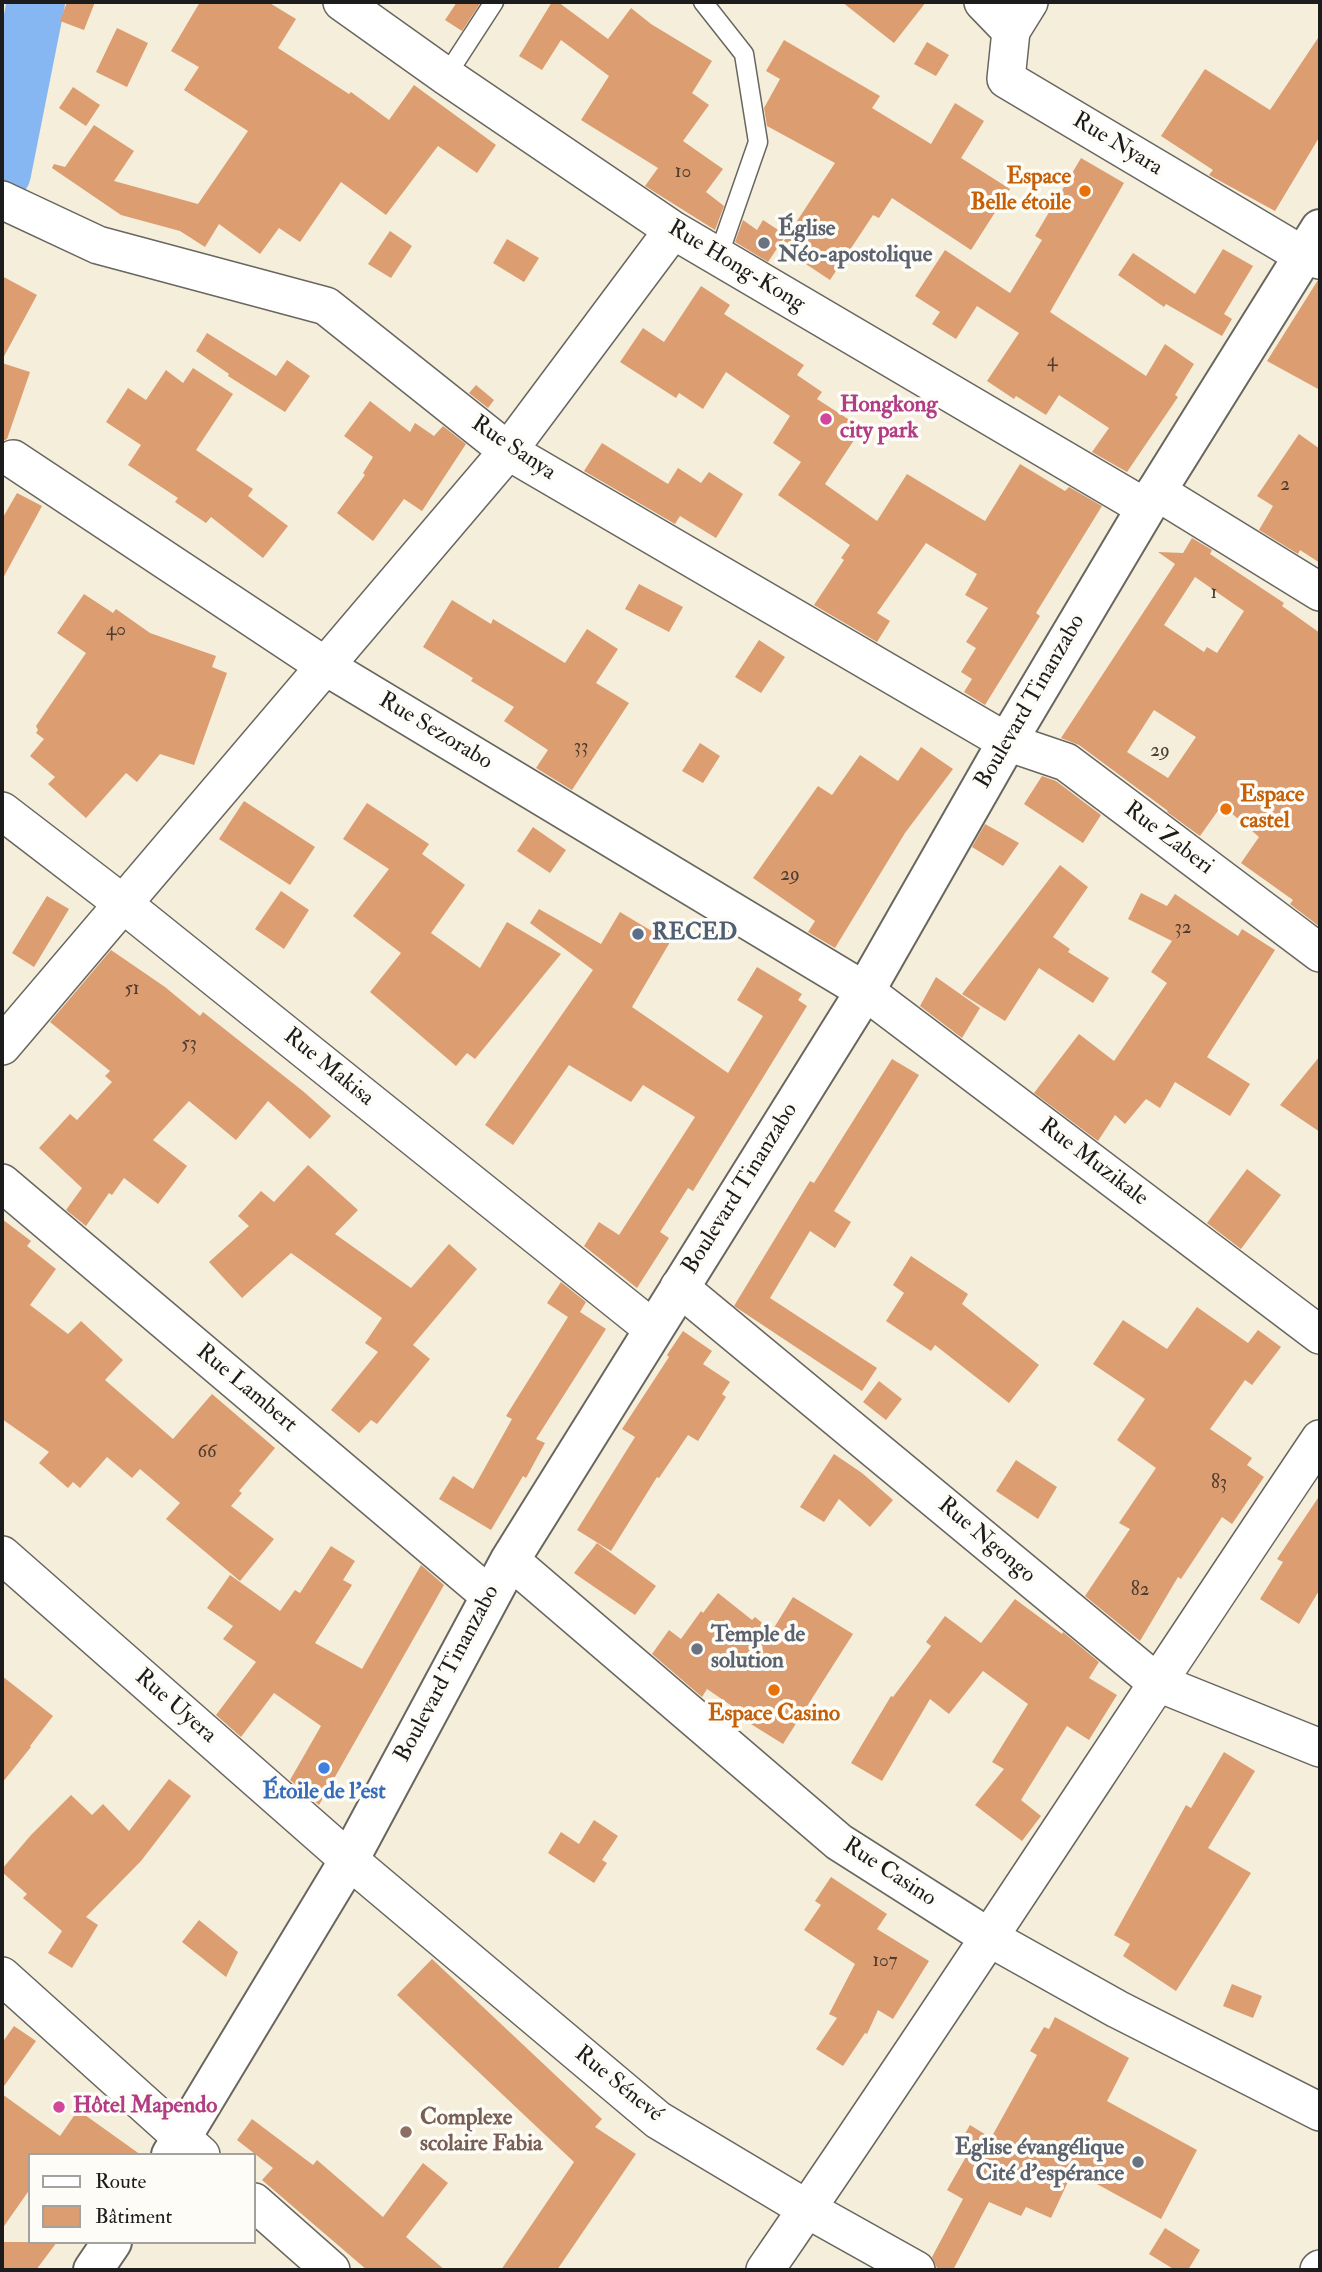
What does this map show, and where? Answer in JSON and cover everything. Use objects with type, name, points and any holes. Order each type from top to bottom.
[{"type":"street","name":"Rue Hong-Kong","points":[[342,2],[673,230],[1151,500],[1320,592]]},
{"type":"street","name":"Rue Nyara","points":[[983,2],[1020,17],[1006,79],[1315,248]]},
{"type":"street","name":"Rue Sanya","points":[[3,201],[98,245],[326,306],[508,451],[1007,742]]},
{"type":"street","points":[[2,1046],[508,451],[673,230]]},
{"type":"street","name":"Boulevard Tinanzabo","points":[[185,2149],[349,1860],[510,1560],[865,991],[1007,742],[1151,500],[1315,248]]},
{"type":"street","name":"Rue Sezorabo","points":[[13,459],[325,666],[865,991]]},
{"type":"street","name":"Rue Zaberi","points":[[1007,742],[1066,762],[1320,953]]},
{"type":"street","name":"Rue Makisa","points":[[2,811],[122,903],[653,1329]]},
{"type":"street","name":"Rue Muzikale","points":[[865,991],[1320,1335]]},
{"type":"street","name":"Rue Lambert","points":[[2,1183],[490,1596]]},
{"type":"street","name":"Rue Ngongo","points":[[679,1287],[1156,1682],[1320,1748]]},
{"type":"street","points":[[765,2270],[990,1938],[1156,1682],[1320,1439]]},
{"type":"street","name":"Rue Uyera","points":[[2,1555],[349,1860]]},
{"type":"street","name":"Rue Casino","points":[[510,1560],[839,1842],[990,1938],[1117,2009],[1320,2112]]},
{"type":"street","name":"Rue Sénevé","points":[[349,1860],[658,2120],[916,2270]]},
{"type":"street","points":[[2,1976],[185,2149]]},
{"type":"street","points":[[256,2204],[331,2270]]},
{"type":"street","points":[[93,2270],[111,2244]]},
{"type":"lane","points":[[446,76],[494,2]]},
{"type":"lane","points":[[703,2],[744,54],[758,142],[718,257]]},
{"type":"building","points":[[67,2],[95,2],[84,30],[60,21]]},
{"type":"building","points":[[200,2],[268,2],[296,19],[278,48],[349,94],[351,92],[389,120],[414,85],[496,145],[477,173],[438,146],[386,215],[341,182],[300,242],[279,228],[260,254],[219,224],[205,247],[180,231],[121,215],[52,168],[54,164],[65,167],[94,125],[134,151],[114,181],[198,204],[248,131],[184,90],[199,67],[171,51]]},
{"type":"building","points":[[457,2],[481,2],[462,31],[445,20]]},
{"type":"building","points":[[552,2],[558,2],[608,39],[631,8],[651,24],[712,61],[692,93],[709,105],[683,141],[723,169],[706,192],[724,206],[715,230],[645,186],[658,168],[581,120],[609,76],[561,40],[542,70],[519,56]]},
{"type":"building","points":[[842,2],[926,2],[894,43]]},
{"type":"building","points":[[117,28],[148,43],[127,87],[96,72]]},
{"type":"building","points":[[1320,35],[1320,136],[1275,211],[1209,175],[1213,170],[1161,136],[1205,69],[1270,110]]},
{"type":"building","points":[[784,40],[880,96],[872,108],[931,144],[955,103],[984,121],[961,158],[1010,189],[971,250],[892,198],[879,218],[873,215],[830,280],[780,247],[835,163],[767,126],[764,108],[780,79],[766,71]]},
{"type":"building","points":[[927,42],[949,55],[936,76],[914,64]]},
{"type":"building","points":[[73,87],[100,105],[86,126],[59,108]]},
{"type":"building","points":[[1081,158],[1124,183],[1050,312],[1146,376],[1165,344],[1194,364],[1175,395],[1178,397],[1127,472],[1092,452],[1109,428],[1059,395],[1046,415],[1016,396],[1014,399],[987,381],[1019,333],[977,306],[956,339],[932,324],[940,312],[915,296],[945,250],[1010,293],[1042,240],[1035,236]]},
{"type":"building","name":"Église Néo-apostolique","points":[[743,220],[757,230],[763,220],[786,235],[768,262],[735,242]]},
{"type":"building","points":[[390,231],[412,246],[391,278],[368,264]]},
{"type":"building","points":[[507,239],[539,258],[524,282],[493,263]]},
{"type":"building","points":[[1223,249],[1253,266],[1224,314],[1232,319],[1222,336],[1166,304],[1164,307],[1118,275],[1133,253],[1195,294]]},
{"type":"building","points":[[2,276],[37,295],[2,360]]},
{"type":"building","points":[[1320,280],[1320,390],[1267,361]]},
{"type":"building","points":[[701,286],[730,305],[724,314],[804,365],[797,375],[822,392],[817,399],[862,428],[825,484],[877,521],[907,474],[985,521],[1020,464],[1065,491],[1069,487],[1102,506],[1036,613],[1040,616],[985,705],[964,692],[972,679],[961,672],[976,648],[966,642],[988,608],[965,595],[977,574],[926,543],[877,613],[890,621],[877,642],[814,605],[844,560],[841,558],[850,545],[778,495],[801,462],[773,443],[790,416],[726,372],[703,409],[679,393],[676,398],[620,362],[643,328],[664,342]]},
{"type":"building","points":[[207,333],[276,376],[287,360],[310,376],[285,412],[228,376],[229,374],[196,351]]},
{"type":"building","points":[[2,363],[30,372],[7,439],[3,441]]},
{"type":"building","points":[[193,368],[233,394],[196,450],[253,489],[248,496],[288,526],[263,558],[211,517],[206,523],[175,502],[178,498],[128,465],[141,445],[106,422],[128,388],[146,400],[166,370],[183,383]]},
{"type":"building","points":[[476,385],[494,400],[488,408],[469,393]]},
{"type":"building","points":[[370,401],[410,432],[415,423],[434,436],[443,426],[466,444],[422,511],[404,499],[373,541],[337,513],[365,475],[363,473],[373,457],[344,436]]},
{"type":"building","points":[[1299,434],[1320,449],[1320,563],[1300,550],[1298,554],[1259,530],[1273,506],[1257,496]]},
{"type":"building","points":[[602,443],[668,484],[678,468],[701,483],[709,472],[743,494],[716,538],[680,516],[675,524],[584,471]]},
{"type":"building","points":[[17,493],[42,506],[2,580],[2,519]]},
{"type":"building","points":[[1192,538],[1212,550],[1210,554],[1284,603],[1282,606],[1320,633],[1320,927],[1290,904],[1293,900],[1241,863],[1259,837],[1222,805],[1200,836],[1079,745],[1061,738],[1175,564],[1158,552],[1183,553]],"holes":[[[1195,577],[1244,611],[1217,653],[1207,647],[1204,652],[1164,625]],[[1154,710],[1196,737],[1168,778],[1127,752]]]},
{"type":"building","points":[[639,584],[683,607],[669,632],[625,609]]},
{"type":"building","points":[[84,594],[113,613],[116,609],[150,633],[216,656],[212,667],[227,673],[194,765],[160,754],[137,782],[126,773],[86,818],[48,784],[55,777],[30,756],[44,739],[36,733],[36,726],[86,653],[57,633]]},
{"type":"building","points":[[452,600],[491,624],[493,619],[565,663],[587,629],[618,649],[596,683],[629,703],[572,790],[536,768],[548,750],[504,721],[514,707],[423,647]]},
{"type":"building","points":[[759,640],[785,657],[761,693],[735,677]]},
{"type":"building","points":[[700,743],[720,756],[703,783],[682,771]]},
{"type":"building","points":[[921,747],[953,769],[905,833],[835,948],[808,932],[815,921],[753,878],[818,786],[832,795],[860,755],[898,781]]},
{"type":"building","points":[[1042,776],[1056,781],[1101,815],[1083,843],[1024,804]]},
{"type":"building","points":[[244,801],[315,847],[290,885],[219,839]]},
{"type":"building","points":[[367,803],[429,844],[422,854],[465,885],[431,933],[480,968],[507,922],[561,954],[475,1059],[467,1053],[456,1066],[370,992],[401,953],[353,916],[389,869],[343,839]]},
{"type":"building","points":[[985,824],[1019,843],[1003,866],[972,847]]},
{"type":"building","points":[[533,827],[566,850],[550,873],[517,851]]},
{"type":"building","points":[[1060,865],[1088,887],[1053,937],[1070,949],[1068,952],[1109,978],[1093,1003],[1039,968],[1005,1021],[962,994]]},
{"type":"building","points":[[281,891],[309,910],[284,949],[255,929]]},
{"type":"building","points":[[1141,893],[1167,906],[1175,894],[1238,936],[1242,929],[1275,950],[1207,1057],[1250,1084],[1230,1116],[1175,1082],[1160,1108],[1146,1099],[1125,1124],[1115,1115],[1098,1141],[1034,1093],[1079,1034],[1114,1061],[1167,983],[1151,972],[1172,941],[1128,919]]},
{"type":"building","points":[[47,896],[69,909],[34,967],[12,953]]},
{"type":"building","points":[[539,909],[601,944],[620,912],[670,942],[632,1007],[728,1073],[763,1016],[737,1000],[757,967],[802,994],[798,1000],[807,1006],[693,1191],[688,1188],[660,1232],[669,1238],[637,1288],[584,1246],[599,1222],[619,1235],[695,1117],[643,1085],[631,1102],[569,1065],[513,1145],[485,1125],[593,970],[530,923]]},
{"type":"building","points":[[111,950],[165,987],[200,1016],[203,1012],[331,1116],[310,1139],[268,1101],[236,1140],[189,1101],[153,1140],[187,1166],[158,1204],[124,1178],[112,1195],[109,1193],[86,1226],[66,1210],[82,1188],[39,1148],[70,1114],[77,1120],[112,1082],[105,1076],[110,1071],[50,1022]]},
{"type":"building","points":[[936,977],[980,1008],[962,1038],[920,1006]]},
{"type":"building","points":[[1320,1056],[1320,1132],[1280,1105]]},
{"type":"building","points":[[892,1059],[919,1075],[834,1211],[851,1222],[835,1248],[810,1231],[770,1298],[877,1368],[862,1391],[734,1306],[810,1181],[814,1183]]},
{"type":"building","points":[[308,1165],[358,1210],[335,1234],[411,1288],[449,1244],[477,1269],[413,1345],[430,1359],[377,1424],[371,1420],[359,1433],[331,1410],[378,1352],[365,1343],[382,1318],[291,1253],[242,1298],[209,1262],[249,1226],[238,1216],[261,1191],[274,1202]]},
{"type":"building","points":[[1247,1169],[1281,1195],[1241,1249],[1207,1223]]},
{"type":"building","points":[[2,1219],[31,1241],[27,1246],[56,1269],[30,1305],[68,1334],[81,1321],[123,1360],[105,1380],[173,1439],[212,1394],[275,1448],[239,1491],[242,1493],[231,1506],[274,1539],[240,1581],[166,1519],[180,1503],[140,1469],[132,1478],[107,1457],[80,1488],[73,1482],[68,1488],[39,1463],[49,1452],[2,1419]]},
{"type":"building","points":[[911,1256],[968,1294],[962,1304],[1039,1365],[1009,1403],[935,1345],[931,1351],[886,1321],[904,1293],[893,1285]]},
{"type":"building","points":[[561,1282],[586,1302],[580,1312],[606,1329],[536,1439],[545,1443],[526,1478],[523,1476],[491,1530],[439,1499],[453,1476],[473,1489],[512,1419],[506,1416],[568,1317],[547,1303]]},
{"type":"building","points":[[1197,1307],[1248,1343],[1258,1330],[1281,1347],[1252,1385],[1245,1380],[1210,1429],[1252,1458],[1247,1465],[1264,1477],[1232,1524],[1222,1517],[1181,1579],[1178,1577],[1140,1641],[1085,1596],[1130,1529],[1119,1523],[1156,1468],[1117,1440],[1145,1399],[1093,1364],[1123,1320],[1167,1349]]},
{"type":"building","points":[[683,1331],[712,1351],[703,1364],[730,1382],[722,1394],[726,1397],[698,1441],[688,1435],[659,1478],[657,1477],[611,1551],[577,1530],[635,1437],[622,1429]]},
{"type":"building","points":[[879,1381],[902,1399],[886,1420],[863,1402]]},
{"type":"building","points":[[834,1454],[862,1473],[893,1500],[870,1527],[839,1499],[824,1522],[800,1507]]},
{"type":"building","points":[[1016,1460],[1057,1487],[1038,1519],[996,1491]]},
{"type":"building","points":[[1320,1495],[1320,1589],[1299,1624],[1260,1599],[1283,1562],[1277,1559]]},
{"type":"building","points":[[597,1543],[656,1586],[635,1615],[574,1573]]},
{"type":"building","points":[[331,1546],[355,1561],[343,1580],[352,1585],[315,1643],[362,1669],[421,1565],[444,1585],[319,1805],[290,1780],[321,1726],[274,1693],[241,1737],[216,1715],[256,1662],[223,1639],[233,1626],[207,1608],[230,1575],[280,1611],[295,1590],[300,1593]]},
{"type":"building","points":[[718,1593],[752,1620],[755,1617],[772,1631],[793,1597],[853,1634],[783,1744],[746,1721],[748,1717],[707,1689],[702,1697],[652,1654],[669,1630],[681,1639]]},
{"type":"building","points":[[1015,1599],[1062,1634],[1063,1632],[1099,1662],[1089,1678],[1117,1695],[1089,1740],[1067,1726],[1021,1800],[1041,1816],[1022,1841],[975,1805],[1004,1769],[992,1762],[1028,1704],[983,1671],[949,1714],[930,1699],[882,1781],[851,1763],[891,1696],[893,1697],[931,1646],[926,1642],[945,1616],[981,1643]]},
{"type":"building","points":[[2,1676],[53,1716],[2,1783]]},
{"type":"building","points":[[1224,1752],[1255,1771],[1208,1848],[1251,1873],[1176,1991],[1123,1956],[1130,1944],[1114,1935],[1186,1805],[1191,1808]]},
{"type":"building","points":[[169,1779],[191,1796],[141,1861],[86,1917],[98,1925],[72,1968],[48,1953],[62,1931],[23,1898],[27,1894],[2,1872],[2,1869],[71,1795],[92,1815],[103,1804],[129,1831]]},
{"type":"building","points":[[594,1820],[618,1836],[602,1860],[607,1863],[594,1883],[548,1853],[561,1832],[579,1844]]},
{"type":"building","points":[[831,1877],[887,1914],[877,1929],[929,1961],[893,2019],[878,2010],[867,2034],[865,2033],[843,2066],[816,2049],[837,2018],[829,2014],[855,1964],[804,1930],[821,1905],[815,1901]]},
{"type":"building","points":[[199,1920],[238,1952],[226,1977],[182,1942]]},
{"type":"building","points":[[432,1959],[602,2119],[595,2127],[636,2154],[557,2270],[501,2270],[574,2162],[397,1995]]},
{"type":"building","points":[[1232,1984],[1262,1996],[1253,2018],[1223,2006]]},
{"type":"building","points":[[1055,2017],[1129,2058],[1107,2101],[1197,2150],[1161,2219],[1073,2171],[1051,2218],[1026,2207],[1021,2216],[989,2202],[953,2270],[940,2270],[932,2257],[963,2199],[947,2190],[967,2155],[956,2149],[970,2125],[991,2138],[1037,2055],[1030,2051],[1044,2027],[1049,2029]]},
{"type":"building","points":[[14,2026],[36,2041],[2,2089],[2,2043]]},
{"type":"building","points":[[2,2094],[60,2136],[78,2110],[138,2153],[28,2153],[28,2192],[2,2229]]},
{"type":"building","points":[[252,2119],[313,2165],[317,2160],[383,2217],[423,2163],[448,2183],[406,2237],[445,2270],[367,2270],[262,2180],[273,2168],[237,2140]]},
{"type":"building","points":[[1165,2228],[1200,2250],[1188,2270],[1175,2270],[1149,2254]]},
{"type":"building","points":[[2,2242],[56,2244],[36,2270],[2,2270]]},
{"type":"waterway","points":[[2,173],[36,2]]},
{"type":"place","name":"Espace Belle étoile","points":[[1085,191]]},
{"type":"place","name":"Église Néo-apostolique","points":[[764,243]]},
{"type":"place","name":"Hongkong city park","points":[[826,419]]},
{"type":"place","name":"Espace castel","points":[[1226,809]]},
{"type":"place","name":"RECED","points":[[638,934]]},
{"type":"place","name":"Temple de solution","points":[[697,1649]]},
{"type":"place","name":"Espace Casino","points":[[774,1690]]},
{"type":"place","name":"Étoile de l'est","points":[[324,1768]]},
{"type":"place","name":"Hôtel Mapendo","points":[[59,2107]]},
{"type":"place","name":"Complexe scolaire Fabia","points":[[406,2132]]},
{"type":"place","name":"Eglise évangélique Cité d'espérance","points":[[1138,2162]]}]
